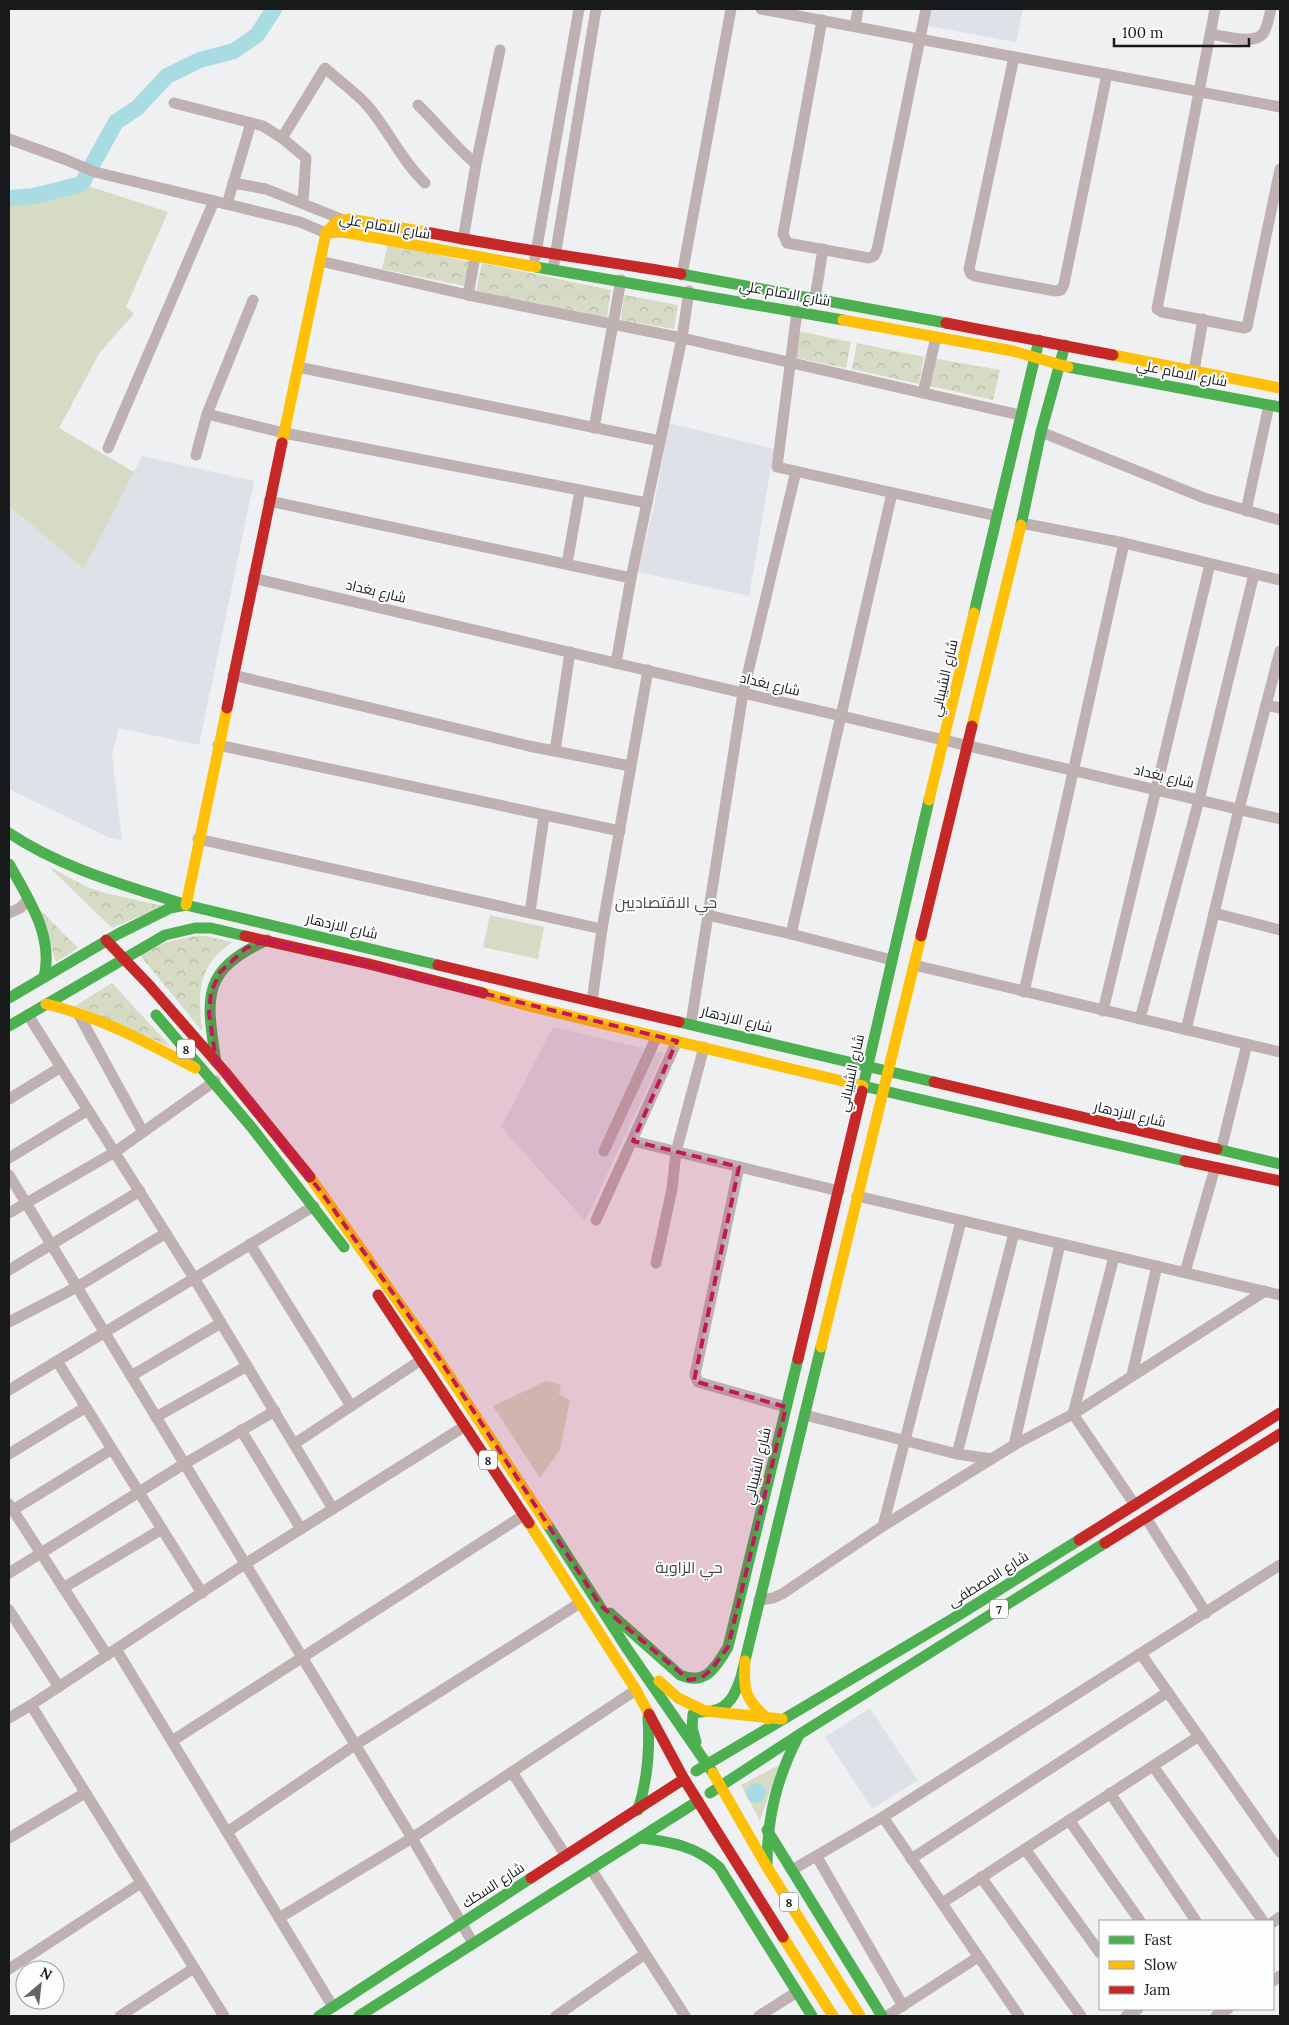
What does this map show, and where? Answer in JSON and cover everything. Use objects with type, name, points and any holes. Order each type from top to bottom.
[{"type":"main road","name":"شارع الامام علي","points":[[326,233],[332,224],[341,219],[360,220],[463,240],[682,274],[815,298],[1280,388]]},
{"type":"main road","name":"شارع الامام علي","points":[[326,233],[343,232],[475,257],[797,311],[1013,351],[1060,366],[1274,406]]},
{"type":"main road","points":[[107,959],[106,940],[170,908],[186,905],[198,839],[326,233]]},
{"type":"main road","name":"شارع الشيباني","points":[[601,1606],[680,1675],[689,1680],[702,1678],[706,1675],[717,1664],[728,1647],[839,1191],[862,1086],[1039,340]]},
{"type":"main road","points":[[698,1750],[692,1730],[691,1718],[697,1711],[716,1710],[725,1706],[737,1688],[745,1661],[1021,523],[1041,432],[1065,345]]},
{"type":"main road","name":"شارع الازدهار","points":[[9,833],[41,853],[70,867],[186,905],[691,1023],[888,1072],[1280,1164]]},
{"type":"main road","points":[[9,864],[28,900],[45,944],[47,961],[44,977]]},
{"type":"main road","points":[[9,998],[44,977],[107,959],[124,958],[165,935],[195,928],[211,928],[380,967],[485,993],[524,1005],[883,1091],[1152,1154],[1280,1181]]},
{"type":"main road","name":"8","points":[[106,940],[216,1062],[322,1193],[425,1338],[626,1647],[707,1763],[767,1867],[860,2016]]},
{"type":"main road","points":[[216,1062],[209,1013],[211,992],[220,972],[232,958],[246,948],[267,940]]},
{"type":"main road","points":[[9,1026],[46,1004],[107,959]]},
{"type":"main road","points":[[485,993],[489,976]]},
{"type":"main road","points":[[46,1004],[78,1014],[162,1049],[215,1081]]},
{"type":"main road","name":"8","points":[[151,1009],[215,1081],[314,1206],[352,1259]]},
{"type":"main road","points":[[1152,1154],[1156,1135]]},
{"type":"main road","name":"8","points":[[369,1282],[524,1515],[636,1690],[684,1779],[833,2016]]},
{"type":"main road","points":[[413,1347],[421,1343],[425,1338]]},
{"type":"main road","points":[[423,1362],[438,1357]]},
{"type":"main road","name":"شارع المصطفى","points":[[707,1763],[954,1618],[1280,1414]]},
{"type":"main road","name":"7","points":[[698,1801],[800,1734],[1280,1434]]},
{"type":"main road","points":[[766,1492],[786,1496]]},
{"type":"main road","points":[[626,1647],[678,1698],[705,1711],[782,1719]]},
{"type":"main road","points":[[745,1661],[744,1677],[747,1697],[750,1704],[768,1719]]},
{"type":"main road","points":[[638,1810],[646,1790],[649,1744],[648,1712]]},
{"type":"main road","points":[[767,1867],[766,1829],[769,1812],[779,1778],[800,1734]]},
{"type":"main road","name":"7","points":[[684,1779],[707,1763]]},
{"type":"main road","name":"شارع السكك","points":[[319,2016],[684,1779]]},
{"type":"main road","points":[[359,2016],[698,1801]]},
{"type":"main road","points":[[766,1829],[882,2016]]},
{"type":"main road","points":[[641,1838],[683,1844],[711,1859],[725,1876],[812,2016]]},
{"type":"street","points":[[534,266],[578,9]]},
{"type":"street","points":[[553,269],[596,9]]},
{"type":"street","points":[[682,274],[731,9]]},
{"type":"street","points":[[761,9],[1280,107]]},
{"type":"street","points":[[854,26],[858,9]]},
{"type":"street","points":[[822,20],[783,234],[787,243],[869,258],[874,256],[877,250],[926,9]]},
{"type":"street","points":[[1215,9],[1157,305],[1158,309],[1162,312],[1244,328],[1247,327],[1280,169]]},
{"type":"street","points":[[1210,34],[1250,40],[1259,38],[1264,34],[1271,9]]},
{"type":"street","points":[[463,240],[476,164],[500,50]]},
{"type":"street","points":[[1014,56],[969,269],[971,274],[975,276],[1055,291],[1060,290],[1064,284],[1107,74]]},
{"type":"street","points":[[282,138],[325,68],[366,104],[398,146],[411,170],[424,183]]},
{"type":"street","points":[[174,103],[263,126],[282,138],[306,158],[303,203]]},
{"type":"street","points":[[418,105],[438,124],[459,150],[476,164]]},
{"type":"street","points":[[227,204],[251,123]]},
{"type":"street","points":[[9,139],[94,172],[300,222],[326,233]]},
{"type":"street","points":[[233,183],[266,189],[341,219]]},
{"type":"street","points":[[108,448],[214,201]]},
{"type":"street","points":[[815,298],[823,249]]},
{"type":"street","points":[[468,294],[475,257]]},
{"type":"street","points":[[320,261],[682,338],[1020,415]]},
{"type":"street","points":[[594,428],[621,280]]},
{"type":"street","points":[[616,663],[631,578],[682,338],[689,292]]},
{"type":"street","points":[[196,455],[207,414],[253,300]]},
{"type":"street","points":[[797,311],[776,467],[997,516]]},
{"type":"street","points":[[1194,371],[1203,320]]},
{"type":"street","points":[[923,394],[936,337]]},
{"type":"street","points":[[298,368],[660,441]]},
{"type":"street","points":[[1246,511],[1274,406]]},
{"type":"street","points":[[207,414],[284,433],[647,503]]},
{"type":"street","points":[[1041,432],[1181,489],[1246,511],[1280,520]]},
{"type":"street","points":[[691,1023],[743,693],[796,472]]},
{"type":"street","points":[[567,564],[580,490]]},
{"type":"street","points":[[791,934],[892,493]]},
{"type":"street","points":[[269,501],[631,578]]},
{"type":"street","points":[[1021,523],[1124,543],[1280,580]]},
{"type":"street","points":[[1024,992],[1124,543]]},
{"type":"street","points":[[1103,1011],[1210,564]]},
{"type":"street","points":[[1140,1019],[1199,800],[1254,574]]},
{"type":"street","name":"شارع بغداد","points":[[253,578],[1280,819]]},
{"type":"street","points":[[1186,1030],[1239,809],[1280,651]]},
{"type":"street","points":[[555,751],[570,652]]},
{"type":"street","points":[[592,1001],[602,929],[648,670]]},
{"type":"street","points":[[233,675],[555,751],[630,766]]},
{"type":"street","points":[[1266,706],[1280,708]]},
{"type":"street","points":[[218,745],[620,831]]},
{"type":"street","points":[[530,912],[544,816]]},
{"type":"street","points":[[198,839],[602,929]]},
{"type":"street","points":[[9,913],[20,908],[28,900]]},
{"type":"street","points":[[1214,913],[1280,930]]},
{"type":"street","points":[[707,915],[892,960]]},
{"type":"street","points":[[914,966],[1280,1052]]},
{"type":"street","points":[[78,1014],[143,1132]]},
{"type":"street","points":[[28,1015],[194,1278],[333,1509]]},
{"type":"street","points":[[604,1151],[657,1036]]},
{"type":"street","points":[[596,1220],[677,1041]]},
{"type":"street","points":[[1221,1150],[1247,1044]]},
{"type":"street","points":[[656,1263],[672,1189],[676,1152],[704,1047]]},
{"type":"street","points":[[9,1099],[61,1067]]},
{"type":"street","points":[[9,1213],[115,1152],[215,1081]]},
{"type":"street","points":[[9,1158],[88,1110]]},
{"type":"street","points":[[633,1141],[839,1191]]},
{"type":"street","points":[[739,1166],[695,1375],[698,1382],[786,1407]]},
{"type":"street","points":[[1186,1272],[1215,1168]]},
{"type":"street","points":[[9,1175],[412,1838],[473,1942]]},
{"type":"street","points":[[9,1270],[140,1191]]},
{"type":"street","points":[[857,1196],[961,1222],[1280,1295]]},
{"type":"street","points":[[9,1390],[314,1206]]},
{"type":"street","points":[[883,1526],[961,1222]]},
{"type":"street","points":[[9,1322],[77,1287],[166,1233]]},
{"type":"street","points":[[957,1454],[1014,1233]]},
{"type":"street","points":[[250,1244],[351,1406]]},
{"type":"street","points":[[1014,1445],[1060,1244]]},
{"type":"street","points":[[1114,1256],[1073,1414],[1134,1505]]},
{"type":"street","points":[[1132,1375],[1157,1266]]},
{"type":"street","points":[[759,1600],[773,1598],[782,1594],[883,1526],[1014,1445],[1073,1414],[1265,1291]]},
{"type":"street","points":[[131,1376],[221,1323]]},
{"type":"street","points":[[57,1361],[202,1593]]},
{"type":"street","points":[[294,1444],[423,1362]]},
{"type":"street","points":[[156,1417],[247,1366]]},
{"type":"street","points":[[9,1454],[86,1407]]},
{"type":"street","points":[[9,1573],[184,1464],[274,1411]]},
{"type":"street","points":[[805,1415],[957,1454],[992,1459]]},
{"type":"street","points":[[9,1718],[245,1564],[465,1426]]},
{"type":"street","points":[[241,1430],[301,1529]]},
{"type":"street","points":[[112,1449],[11,1507],[63,1588],[112,1652],[172,1741],[333,2007]]},
{"type":"street","points":[[172,1741],[524,1515]]},
{"type":"street","points":[[1146,1518],[1206,1613]]},
{"type":"street","points":[[63,1588],[162,1529]]},
{"type":"street","points":[[792,1870],[883,1818],[1206,1613],[1278,1570]]},
{"type":"street","points":[[227,1832],[355,1745],[580,1603]]},
{"type":"street","points":[[9,1610],[59,1687]]},
{"type":"street","points":[[1141,1654],[1280,1852]]},
{"type":"street","points":[[279,1918],[412,1838],[636,1690]]},
{"type":"street","points":[[911,1859],[1168,1692]]},
{"type":"street","points":[[31,1705],[224,2016]]},
{"type":"street","points":[[942,1903],[1199,1736]]},
{"type":"street","points":[[1153,1766],[1262,1920]]},
{"type":"street","points":[[512,1772],[566,1856]]},
{"type":"street","points":[[9,1838],[85,1793]]},
{"type":"street","points":[[1110,1794],[1195,1920]]},
{"type":"street","points":[[883,1818],[1019,2016]]},
{"type":"street","points":[[1069,1820],[1139,1920]]},
{"type":"street","points":[[1025,1849],[1099,1952]]},
{"type":"street","points":[[817,1857],[903,2006]]},
{"type":"street","points":[[591,1869],[684,2016]]},
{"type":"street","points":[[981,1877],[1081,2016]]},
{"type":"street","points":[[9,1969],[141,1883]]},
{"type":"street","points":[[563,2014],[645,1954]]},
{"type":"street","points":[[887,2016],[978,1957]]},
{"type":"street","points":[[120,2016],[194,1968]]},
{"type":"street","points":[[759,2016],[797,1992]]},
{"type":"highlighted area","points":[[267,940],[677,1041],[633,1141],[739,1167],[694,1381],[786,1407],[733,1631],[728,1647],[711,1670],[701,1678],[689,1680],[601,1606],[438,1357],[322,1193],[216,1062],[209,1013],[211,992],[220,972],[246,948]]},
{"type":"shaded area","points":[[931,9],[1023,9],[1016,42],[927,26]]},
{"type":"shaded area","points":[[669,423],[774,449],[749,596],[638,572],[654,506]]},
{"type":"shaded area","points":[[142,456],[254,481],[199,745],[119,728],[112,754],[122,840],[110,838],[9,789],[9,506],[84,569]]},
{"type":"shaded area","points":[[553,1027],[664,1053],[585,1221],[501,1127]]},
{"type":"shaded area","points":[[870,1708],[918,1780],[872,1809],[825,1737]]},
{"type":"green space","points":[[82,184],[168,212],[126,307],[134,314],[100,352],[59,428],[134,472],[84,569],[9,506],[9,198],[34,196]]},
{"type":"green space","points":[[388,244],[469,262],[465,286],[382,269]]},
{"type":"green space","points":[[482,263],[611,290],[607,317],[476,291]]},
{"type":"green space","points":[[624,295],[678,305],[674,329],[621,320]]},
{"type":"green space","points":[[798,331],[851,342],[846,368],[793,357]]},
{"type":"green space","points":[[857,343],[924,357],[919,384],[852,369]]},
{"type":"green space","points":[[932,358],[1000,370],[993,400],[926,385]]},
{"type":"green space","points":[[48,866],[87,887],[163,906],[112,928]]},
{"type":"green space","points":[[39,909],[78,948],[56,962]]},
{"type":"green space","points":[[490,915],[544,927],[538,959],[483,947]]},
{"type":"green space","points":[[195,936],[206,936],[232,942],[220,951],[212,961],[202,981],[200,1004],[202,1031],[139,954],[167,942]]},
{"type":"green space","points":[[112,983],[171,1047],[75,1006]]},
{"type":"green space","points":[[546,1381],[561,1385],[559,1394],[570,1400],[560,1450],[540,1478],[493,1406]]},
{"type":"green space","points":[[779,1765],[760,1821],[741,1785]]},
{"type":"water","points":[[756,1783],[763,1786],[766,1793],[763,1800],[756,1803],[749,1800],[746,1793],[749,1786]]},
{"type":"waterway","points":[[91,167],[116,122],[137,108],[167,76],[200,60],[234,51],[257,35],[274,9]]},
{"type":"waterway","points":[[9,198],[34,196],[82,184],[88,172]]},
{"type":"traffic: fast","points":[[536,267],[843,320]]},
{"type":"traffic: fast","points":[[681,274],[946,323]]},
{"type":"traffic: fast","points":[[974,613],[1039,340]]},
{"type":"traffic: fast","points":[[1021,525],[1041,432],[1065,345]]},
{"type":"traffic: fast","points":[[1068,367],[1280,407]]},
{"type":"traffic: fast","points":[[862,1091],[929,800]]},
{"type":"traffic: fast","points":[[9,833],[51,857],[95,875],[186,905]]},
{"type":"traffic: fast","points":[[9,864],[31,904],[42,932],[46,962],[44,977]]},
{"type":"traffic: fast","points":[[9,998],[118,934],[170,908],[186,905],[438,965]]},
{"type":"traffic: fast","points":[[9,1026],[165,935],[195,928],[211,928],[245,936]]},
{"type":"traffic: fast","points":[[216,1062],[210,1019],[210,1003],[213,988],[219,975],[230,963],[245,951],[267,940]]},
{"type":"traffic: fast","points":[[156,1015],[253,1129],[344,1247]]},
{"type":"traffic: fast","points":[[679,1022],[934,1082]]},
{"type":"traffic: fast","points":[[863,1086],[1185,1161]]},
{"type":"traffic: fast","points":[[1217,1149],[1280,1164]]},
{"type":"traffic: fast","points":[[696,1742],[692,1728],[693,1714],[723,1707],[731,1699],[741,1677],[821,1347]]},
{"type":"traffic: fast","points":[[610,1613],[680,1675],[697,1678],[709,1673],[714,1668],[728,1647],[798,1359]]},
{"type":"traffic: fast","points":[[547,1524],[626,1647],[713,1773]]},
{"type":"traffic: fast","points":[[696,1771],[954,1618],[1079,1540]]},
{"type":"traffic: fast","points":[[710,1793],[800,1734],[1105,1543]]},
{"type":"traffic: fast","points":[[638,1810],[648,1764],[648,1717]]},
{"type":"traffic: fast","points":[[767,1865],[771,1814],[779,1782],[799,1735]]},
{"type":"traffic: fast","points":[[359,2016],[698,1801]]},
{"type":"traffic: fast","points":[[767,1830],[882,2016]]},
{"type":"traffic: fast","points":[[641,1838],[683,1846],[701,1854],[719,1867],[812,2016]]},
{"type":"traffic: fast","points":[[319,2016],[531,1878]]},
{"type":"traffic: slow","points":[[282,443],[326,233],[336,222],[349,219],[431,233]]},
{"type":"traffic: slow","points":[[326,233],[343,232],[536,267]]},
{"type":"traffic: slow","points":[[843,320],[1013,351],[1068,367]]},
{"type":"traffic: slow","points":[[1113,355],[1280,388]]},
{"type":"traffic: slow","points":[[972,726],[1021,525]]},
{"type":"traffic: slow","points":[[929,800],[974,613]]},
{"type":"traffic: slow","points":[[186,905],[227,708]]},
{"type":"traffic: slow","points":[[821,1347],[921,936]]},
{"type":"traffic: slow","points":[[483,993],[525,1005],[863,1086]]},
{"type":"traffic: slow","points":[[46,1004],[104,1023],[195,1068]]},
{"type":"traffic: slow","points":[[310,1177],[430,1347],[547,1524]]},
{"type":"traffic: slow","points":[[529,1523],[636,1690],[649,1714]]},
{"type":"traffic: slow","points":[[745,1661],[745,1687],[747,1694],[754,1706],[768,1719]]},
{"type":"traffic: slow","points":[[659,1681],[678,1698],[705,1711],[782,1719]]},
{"type":"traffic: slow","points":[[713,1773],[767,1867],[860,2016]]},
{"type":"traffic: slow","points":[[783,1937],[833,2016]]},
{"type":"traffic: jam","points":[[431,233],[681,274]]},
{"type":"traffic: jam","points":[[946,323],[1113,355]]},
{"type":"traffic: jam","points":[[227,708],[282,443]]},
{"type":"traffic: jam","points":[[921,936],[972,726]]},
{"type":"traffic: jam","points":[[245,936],[369,964],[483,993]]},
{"type":"traffic: jam","points":[[106,940],[149,985],[225,1072],[310,1177]]},
{"type":"traffic: jam","points":[[438,965],[679,1022]]},
{"type":"traffic: jam","points":[[934,1082],[1217,1149]]},
{"type":"traffic: jam","points":[[798,1359],[862,1091]]},
{"type":"traffic: jam","points":[[1185,1161],[1280,1181]]},
{"type":"traffic: jam","points":[[378,1295],[529,1523]]},
{"type":"traffic: jam","points":[[1079,1540],[1280,1413]]},
{"type":"traffic: jam","points":[[1105,1543],[1280,1434]]},
{"type":"traffic: jam","points":[[649,1714],[684,1779],[783,1937]]},
{"type":"traffic: jam","points":[[531,1878],[684,1779]]},
{"type":"district","name":"حي الاقتصاديين","points":[[666,902]]},
{"type":"district","name":"حي الزاوية","points":[[689,1567]]}]
